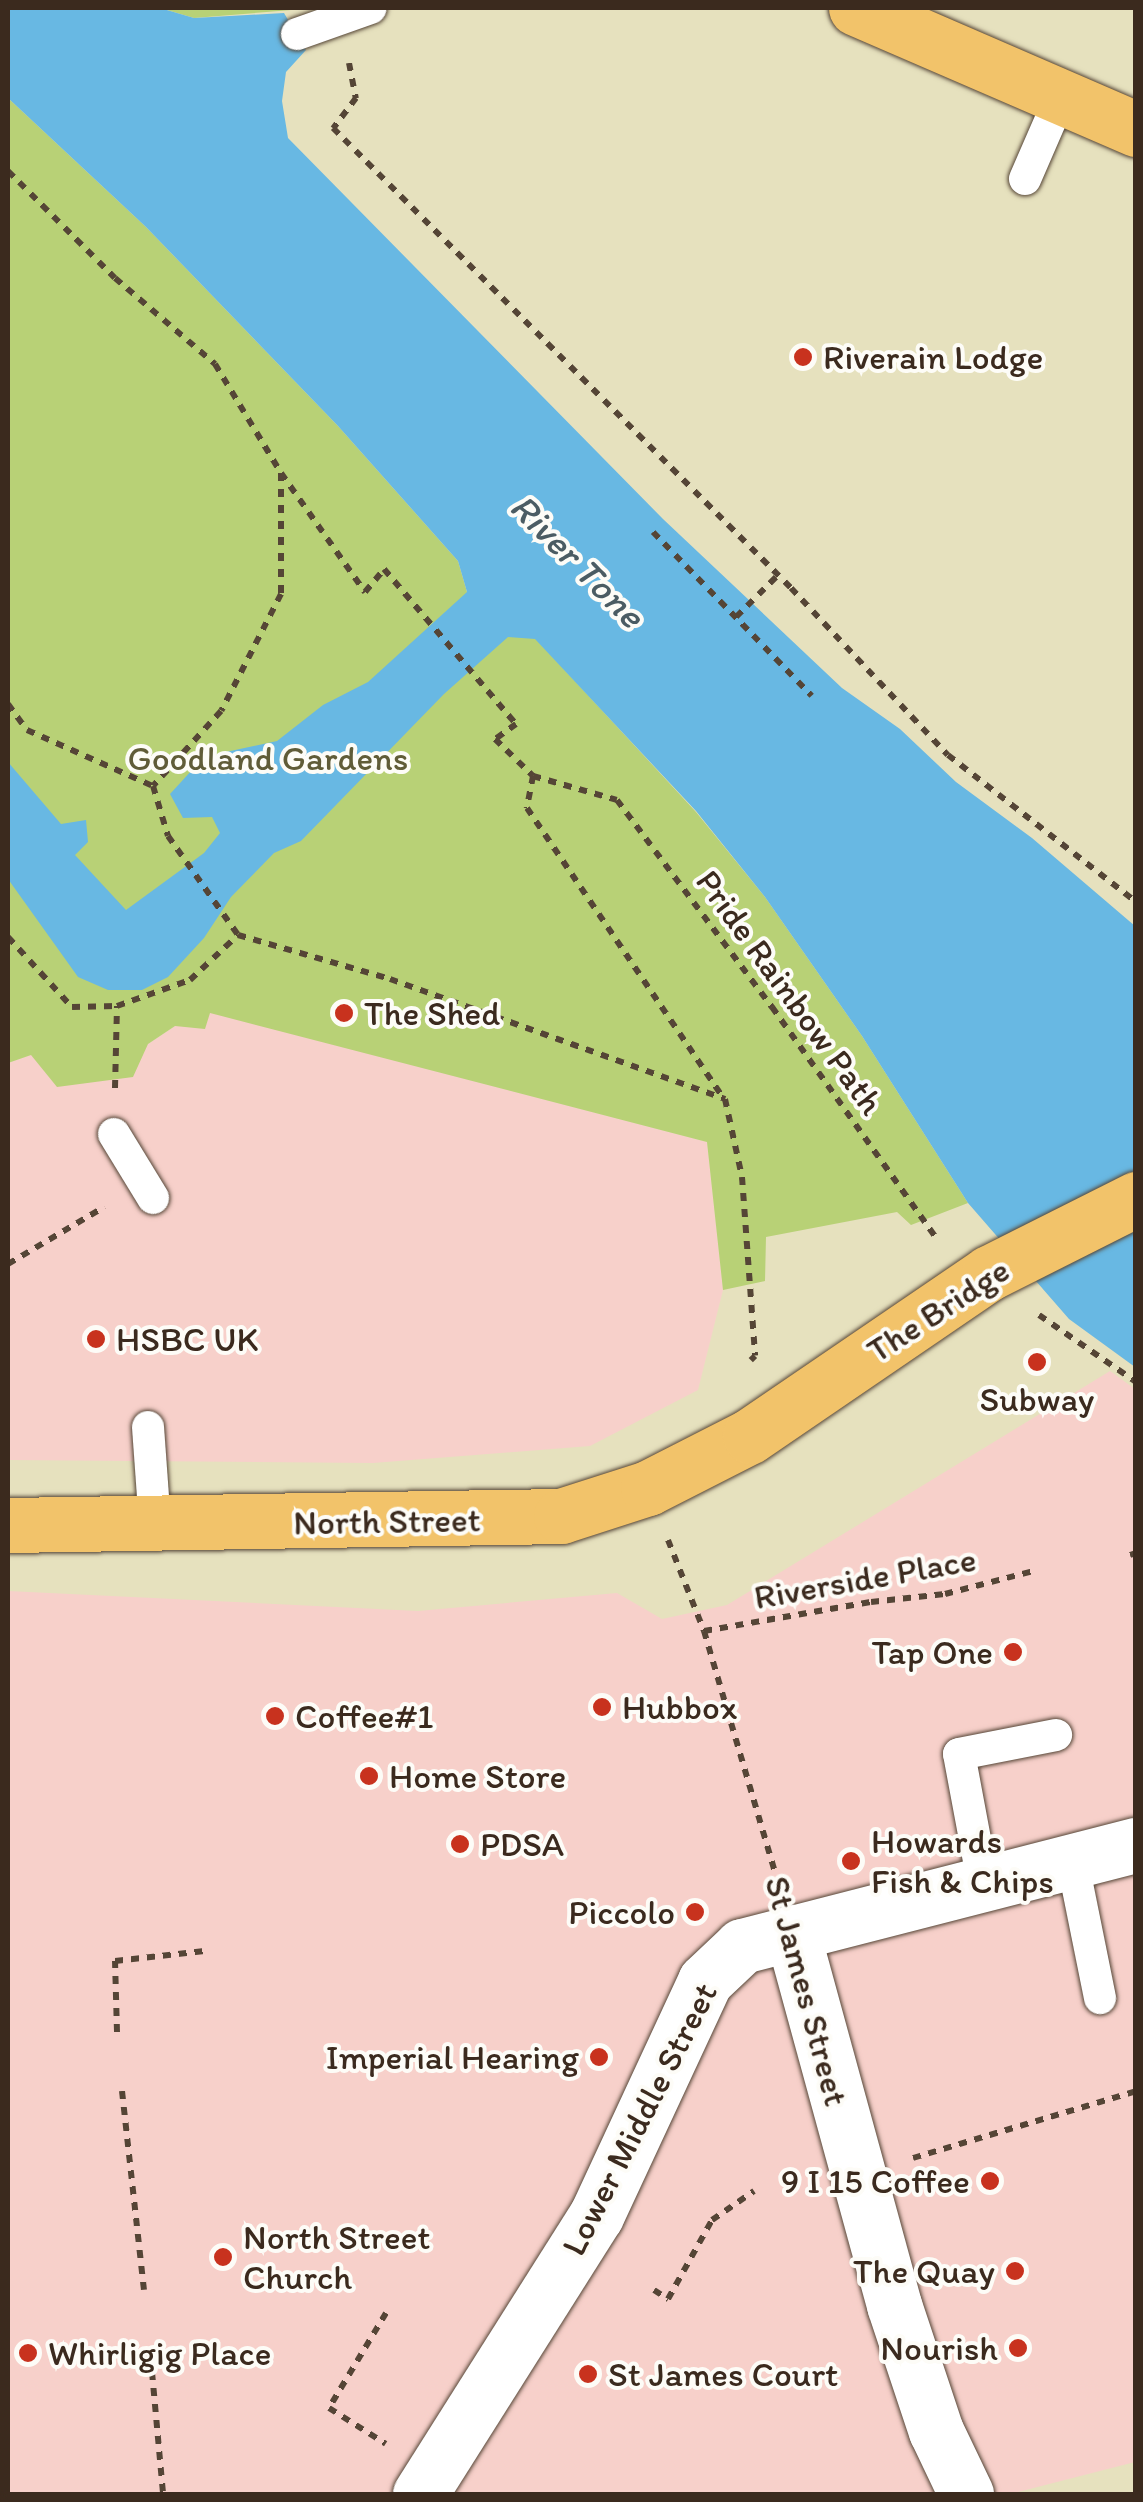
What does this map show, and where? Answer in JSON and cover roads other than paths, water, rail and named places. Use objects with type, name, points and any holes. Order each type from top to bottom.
[{"type":"main road","points":[[856,8],[1136,129]]},
{"type":"main road","name":"The Bridge","points":[[750,1436],[979,1280],[1136,1198]]},
{"type":"main road","name":"North Street","points":[[8,1525],[561,1516],[648,1488],[750,1436]]},
{"type":"street","name":"Lower Middle Street","points":[[427,2484],[596,2216],[705,1981],[742,1946],[1136,1845]]},
{"type":"street","name":"St James Street","points":[[792,1932],[856,2175],[936,2430],[966,2494]]},
{"type":"lane","points":[[297,34],[371,8]]},
{"type":"lane","points":[[1025,179],[1062,94]]},
{"type":"lane","points":[[114,1134],[148,1191]]},
{"type":"lane","points":[[148,1427],[155,1524]]},
{"type":"lane","points":[[983,1882],[958,1754],[1056,1735]]},
{"type":"lane","points":[[1072,1859],[1100,1998]]},
{"type":"water","name":"River Tone","points":[[8,8],[160,8],[194,18],[284,13],[306,50],[286,72],[282,101],[288,138],[663,519],[842,688],[900,729],[956,782],[1032,838],[1135,926],[1135,1367],[1069,1319],[968,1203],[862,1036],[765,897],[696,811],[535,639],[508,637],[444,694],[301,841],[274,853],[231,897],[204,938],[168,977],[142,990],[108,990],[78,977],[8,879],[8,762],[61,824],[86,820],[88,842],[75,855],[126,910],[204,853],[220,833],[212,817],[183,818],[170,794],[192,770],[226,752],[277,741],[323,705],[368,682],[467,592],[458,561],[338,426],[146,227],[8,98]]},
{"type":"place","name":"Riverain Lodge","points":[[803,357]]},
{"type":"place","name":"The Shed","points":[[344,1013]]},
{"type":"place","name":"HSBC UK","points":[[96,1339]]},
{"type":"place","name":"Subway","points":[[1037,1362]]},
{"type":"place","name":"Tap One","points":[[1013,1652]]},
{"type":"place","name":"Hubbox","points":[[602,1707]]},
{"type":"place","name":"Coffee#1","points":[[275,1716]]},
{"type":"place","name":"Home Store","points":[[369,1776]]},
{"type":"place","name":"PDSA","points":[[460,1844]]},
{"type":"place","name":"Howards Fish & Chips","points":[[851,1861]]},
{"type":"place","name":"Piccolo","points":[[695,1912]]},
{"type":"place","name":"Imperial Hearing","points":[[599,2057]]},
{"type":"place","name":"9 I 15 Coffee","points":[[990,2181]]},
{"type":"place","name":"North Street Church","points":[[223,2257]]},
{"type":"place","name":"The Quay","points":[[1015,2271]]},
{"type":"place","name":"Nourish","points":[[1018,2348]]},
{"type":"place","name":"Whirligig Place","points":[[28,2353]]},
{"type":"place","name":"St James Court","points":[[588,2374]]},
{"type":"park label","name":"Goodland Gardens","points":[[268,758]]}]
